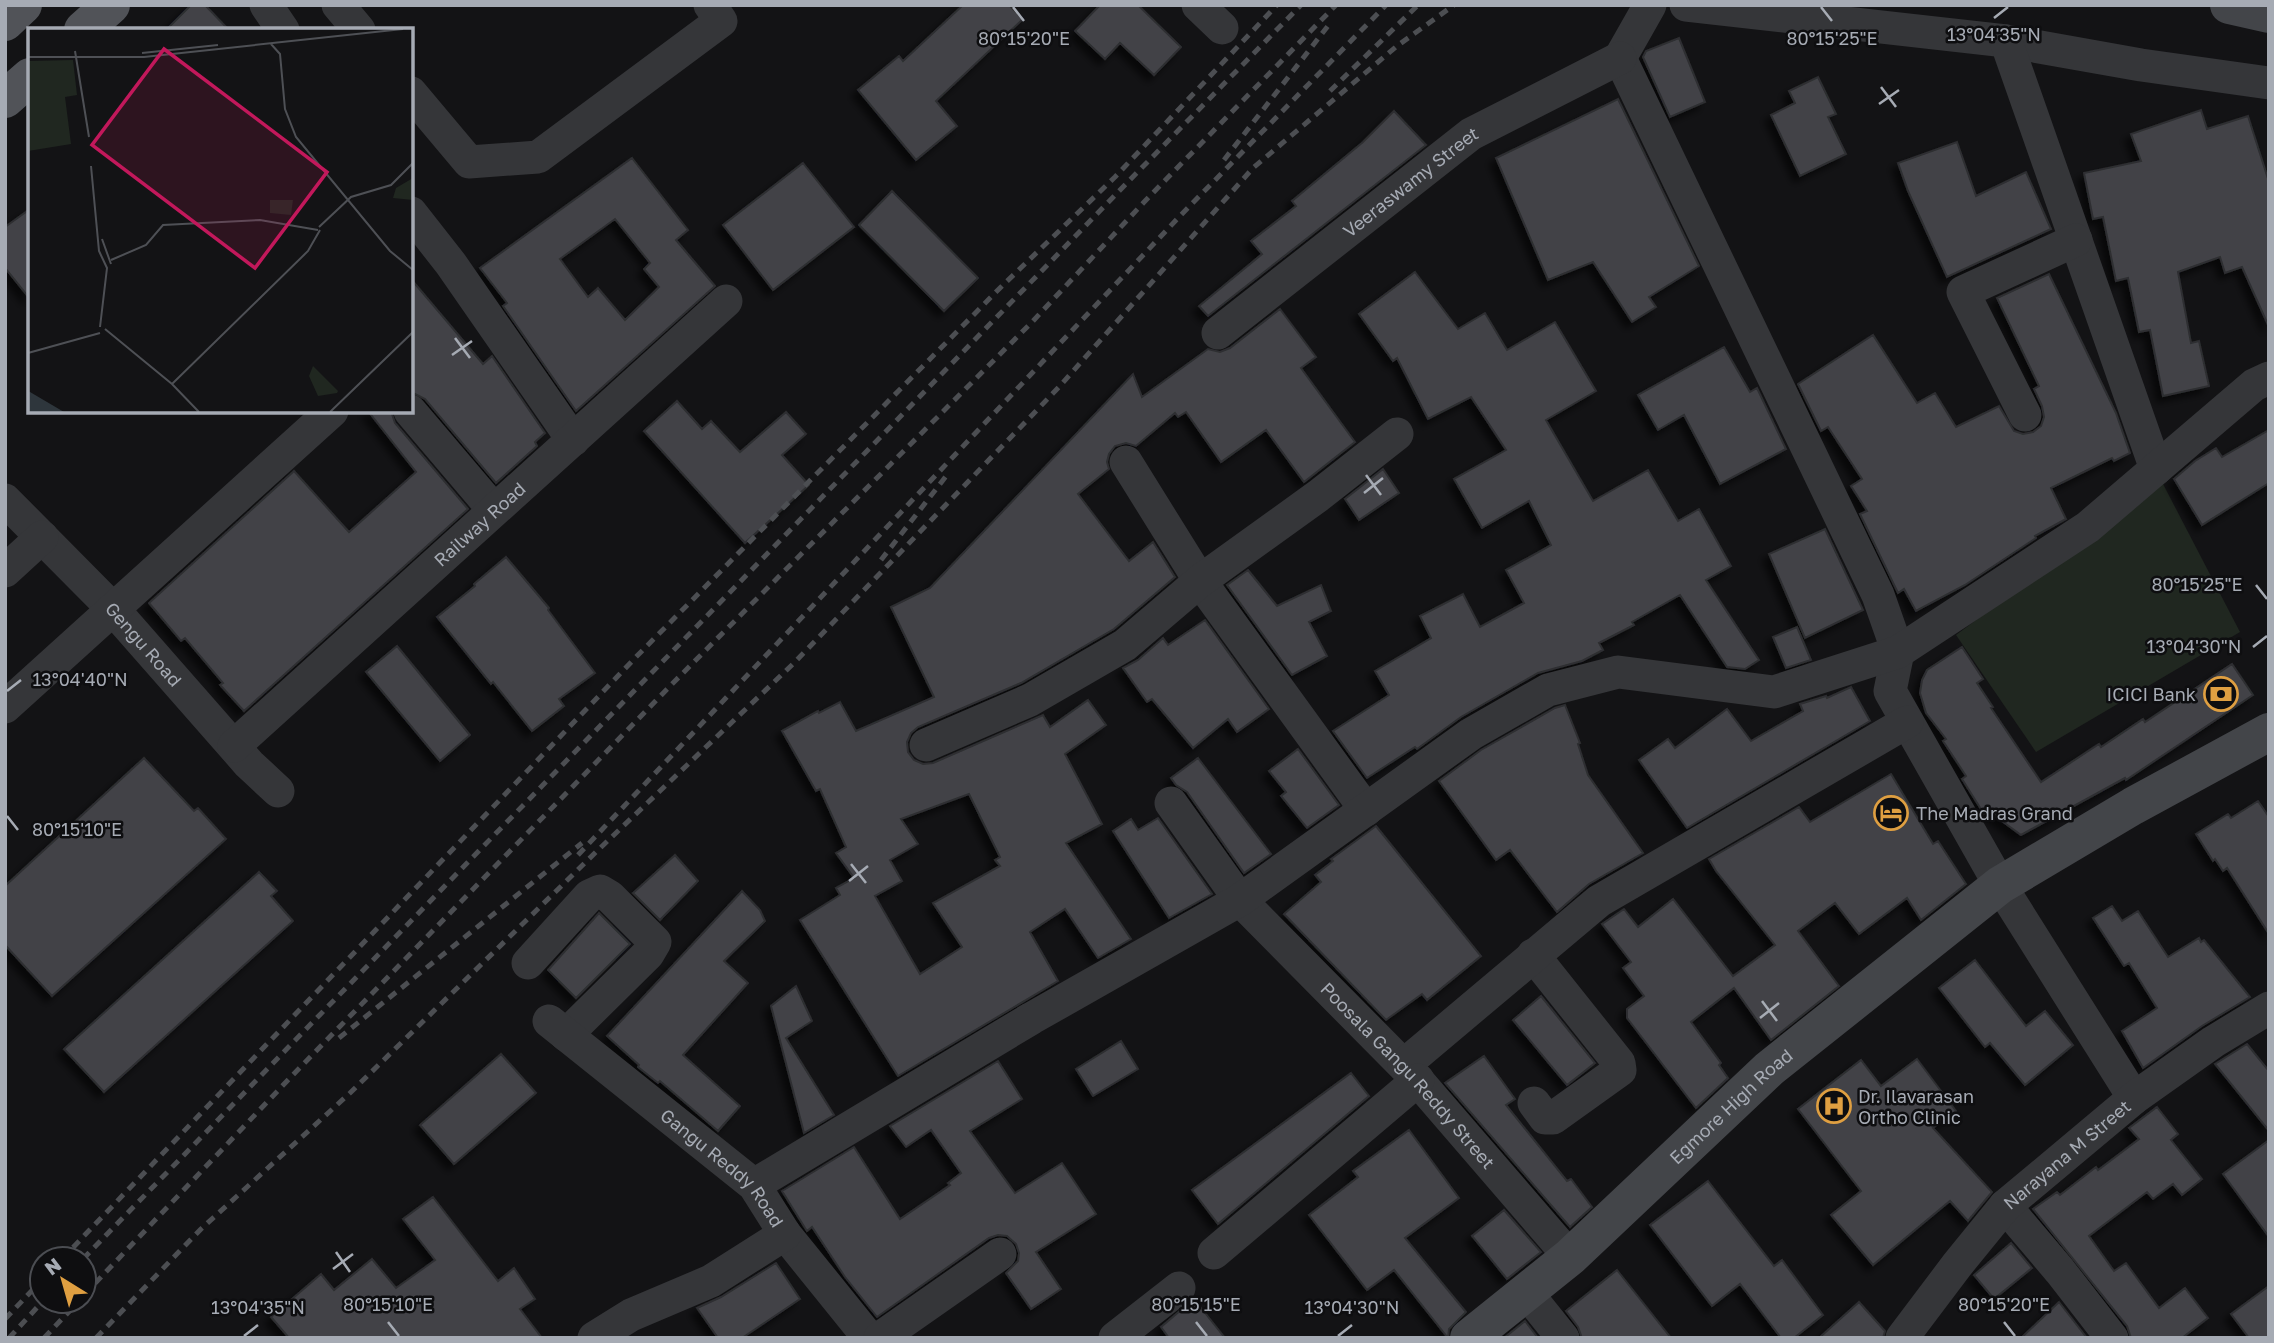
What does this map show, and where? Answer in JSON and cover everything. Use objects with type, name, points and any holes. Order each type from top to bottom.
[{"type":"main road","points":[[5,22],[23,5]]},
{"type":"main road","points":[[85,28],[111,5]]},
{"type":"main road","points":[[2229,5],[2269,14]]},
{"type":"main road","points":[[5,99],[28,79]]},
{"type":"main road","name":"Egmore High Road","points":[[1469,1338],[1570,1257],[1769,1069],[2000,885],[2133,806],[2269,732]]},
{"type":"street","points":[[266,5],[282,28]]},
{"type":"street","points":[[338,5],[357,28]]},
{"type":"street","points":[[413,95],[469,162],[538,157],[721,21],[710,5]]},
{"type":"street","points":[[1198,5],[1222,28]]},
{"type":"street","points":[[1650,5],[1620,58],[1878,595],[1898,652],[1890,691],[2000,885],[2134,1098]]},
{"type":"street","points":[[1686,5],[2006,41],[2141,65],[2269,83]]},
{"type":"street","points":[[2006,41],[2156,469]]},
{"type":"street","name":"Veeraswamy Street","points":[[1218,334],[1471,134],[1620,58]]},
{"type":"street","points":[[413,215],[452,264],[573,440]]},
{"type":"street","points":[[2025,415],[1963,292],[2076,240]]},
{"type":"street","name":"Railway Road","points":[[234,746],[726,300]]},
{"type":"street","points":[[754,1185],[1032,1018],[1240,900],[1471,734],[1548,690],[1618,673],[1774,692],[1898,652],[2088,527],[2254,385],[2269,377]]},
{"type":"street","points":[[5,707],[330,413]]},
{"type":"street","points":[[412,413],[494,510]]},
{"type":"street","points":[[926,745],[1030,700],[1125,645],[1200,581],[1318,496],[1397,433]]},
{"type":"street","points":[[1126,461],[1200,581],[1366,810]]},
{"type":"street","name":"Gengu Road","points":[[5,500],[113,609],[234,746],[278,791]]},
{"type":"street","points":[[5,570],[42,537]]},
{"type":"street","points":[[1214,1253],[1411,1073],[1534,955],[1599,901],[1907,722]]},
{"type":"street","name":"Poosala Gangu Reddy Street","points":[[1171,803],[1240,900],[1411,1073],[1570,1257]]},
{"type":"street","name":"Gangu Reddy Road","points":[[528,963],[589,897],[600,891],[610,897],[655,942],[648,954],[557,1028],[754,1185],[785,1234],[869,1338]]},
{"type":"street","points":[[1534,955],[1619,1063],[1620,1070],[1553,1118],[1545,1118],[1534,1103]]},
{"type":"street","name":"Narayana M Street","points":[[1902,1338],[2005,1206],[2134,1098],[2213,1042],[2269,1009]]},
{"type":"street","points":[[2005,1206],[2112,1338]]},
{"type":"street","points":[[594,1338],[631,1315],[711,1281],[785,1234]]},
{"type":"street","points":[[880,1338],[1000,1254]]},
{"type":"street","points":[[1115,1338],[1179,1288]]},
{"type":"street","points":[[1526,1292],[1563,1338]]},
{"type":"shaded area","points":[[2162,482],[2240,632],[2036,752],[1956,635]]},
{"type":"building","points":[[191,5],[205,5],[227,28],[168,28]]},
{"type":"building","points":[[963,5],[1009,5],[1023,19],[936,101],[957,126],[916,160],[858,90],[899,56],[903,61]]},
{"type":"building","points":[[1100,5],[1138,5],[1181,47],[1154,75],[1120,43],[1105,59],[1075,31]]},
{"type":"building","points":[[1679,38],[1705,102],[1670,117],[1643,57],[1646,51]]},
{"type":"building","points":[[1818,77],[1836,114],[1828,117],[1846,154],[1800,176],[1771,115],[1795,103],[1789,91]]},
{"type":"building","points":[[1618,99],[1699,266],[1649,297],[1656,307],[1632,322],[1593,262],[1548,280],[1496,158]]},
{"type":"building","points":[[2201,110],[2207,129],[2248,116],[2269,182],[2269,327],[2242,267],[2225,273],[2220,257],[2178,272],[2191,343],[2199,341],[2209,386],[2163,396],[2150,330],[2139,332],[2128,278],[2116,281],[2103,217],[2093,219],[2084,173],[2141,161],[2131,134]]},
{"type":"building","points":[[1394,111],[1426,145],[1208,316],[1199,306],[1262,254],[1251,241],[1296,206],[1292,201],[1363,142]]},
{"type":"building","points":[[1957,142],[1976,196],[2026,172],[2051,229],[1947,277],[1898,163]]},
{"type":"building","points":[[632,158],[688,230],[676,240],[715,286],[576,411],[503,306],[507,303],[480,268]],"holes":[[[615,219],[650,263],[644,269],[659,287],[625,320],[598,288],[588,297],[560,259]]]},
{"type":"building","points":[[803,163],[854,227],[773,290],[723,225]]},
{"type":"building","points":[[892,191],[978,278],[944,311],[859,225]]},
{"type":"building","points":[[28,210],[28,297],[5,268],[5,227]]},
{"type":"building","points":[[1415,272],[1458,329],[1485,313],[1507,350],[1555,322],[1596,391],[1546,420],[1593,501],[1648,470],[1678,521],[1699,509],[1731,566],[1706,580],[1759,660],[1745,669],[1727,667],[1680,595],[1632,622],[1634,625],[1599,643],[1603,650],[1582,661],[1538,673],[1461,717],[1417,749],[1415,747],[1367,778],[1333,731],[1389,695],[1375,671],[1431,638],[1420,616],[1463,594],[1480,627],[1524,603],[1506,570],[1551,545],[1529,501],[1482,528],[1454,479],[1506,450],[1471,397],[1428,419],[1397,358],[1393,361],[1359,314]]},
{"type":"building","points":[[2049,274],[2116,413],[2130,453],[2114,461],[2112,458],[2051,488],[2066,519],[2035,536],[2036,538],[1965,585],[1916,611],[1904,589],[1898,593],[1860,514],[1867,511],[1851,486],[1862,479],[1828,427],[1821,431],[1798,384],[1873,335],[1917,403],[1935,393],[1956,427],[1999,406],[2014,431],[2023,434],[2033,432],[2041,426],[2044,417],[2034,389],[2039,386],[1997,298]]},
{"type":"building","points":[[413,281],[483,364],[492,356],[545,433],[535,442],[537,446],[496,483],[425,399],[413,393]]},
{"type":"building","points":[[1280,309],[1316,357],[1301,368],[1355,442],[1304,482],[1266,430],[1221,462],[1186,412],[1178,417],[1175,413],[1136,446],[1126,443],[1115,446],[1109,454],[1109,469],[1078,494],[1129,561],[1153,542],[1175,577],[1114,629],[1021,683],[918,727],[907,742],[908,752],[914,760],[923,764],[933,763],[1043,715],[1050,727],[1088,700],[1106,725],[1065,754],[1102,824],[1066,843],[1131,939],[1098,958],[1065,909],[1030,932],[1058,981],[898,1076],[800,920],[840,895],[836,888],[854,878],[836,853],[846,847],[820,789],[816,791],[782,731],[840,702],[856,731],[934,697],[891,607],[930,588],[1133,374],[1142,397],[1208,349],[1220,352],[1230,348]],"holes":[[[969,794],[1000,857],[995,860],[1000,866],[933,903],[962,947],[920,974],[875,896],[902,881],[890,860],[918,844],[901,819]]]},
{"type":"building","points":[[1724,347],[1750,392],[1757,388],[1786,449],[1720,484],[1684,415],[1658,430],[1638,395]]},
{"type":"building","points":[[677,401],[702,429],[711,421],[740,452],[786,412],[806,434],[782,455],[809,485],[745,543],[644,431]]},
{"type":"building","points":[[370,413],[392,413],[395,423],[468,509],[244,711],[220,685],[223,683],[185,638],[181,641],[149,603],[294,471],[349,532],[416,472]]},
{"type":"building","points":[[2269,430],[2269,483],[2202,525],[2174,479],[2216,448],[2222,457]]},
{"type":"building","points":[[1383,469],[1399,493],[1359,520],[1345,499]]},
{"type":"building","points":[[1825,529],[1863,610],[1805,638],[1769,554]]},
{"type":"building","points":[[506,557],[549,608],[595,673],[559,699],[564,706],[532,731],[437,617]]},
{"type":"building","points":[[1248,570],[1277,606],[1321,585],[1331,611],[1309,622],[1327,656],[1292,675],[1227,585]]},
{"type":"building","points":[[1205,620],[1269,709],[1237,732],[1228,719],[1193,748],[1152,699],[1147,702],[1123,668],[1138,660],[1163,638],[1168,645]]},
{"type":"building","points":[[1797,627],[1811,660],[1786,668],[1773,637]]},
{"type":"building","points":[[397,646],[470,735],[440,761],[366,672]]},
{"type":"building","points":[[1962,647],[1983,679],[1977,683],[1993,707],[1991,708],[2041,782],[2099,744],[2101,747],[2143,719],[2145,722],[2232,664],[2253,695],[2126,780],[2125,778],[2021,835],[1988,811],[1984,814],[1962,779],[1966,776],[1943,741],[1946,739],[1926,713],[1920,693],[1927,670]]},
{"type":"building","points":[[1851,687],[1870,721],[1687,828],[1639,760],[1668,739],[1675,748],[1727,709],[1751,741],[1803,711],[1800,704],[1826,696],[1827,698]]},
{"type":"building","points":[[1565,705],[1580,743],[1578,744],[1588,775],[1643,853],[1589,884],[1557,912],[1510,850],[1496,860],[1439,781],[1481,750]]},
{"type":"building","points":[[1298,749],[1339,805],[1307,828],[1281,796],[1286,792],[1269,771]]},
{"type":"building","points":[[144,758],[194,811],[198,808],[226,839],[52,996],[5,945],[5,886]]},
{"type":"building","points":[[1198,758],[1271,854],[1244,873],[1187,792],[1171,778]]},
{"type":"building","points":[[1891,774],[1933,844],[1938,841],[1966,884],[1921,920],[1907,898],[1859,934],[1835,903],[1798,931],[1839,986],[1771,1040],[1734,988],[1691,1022],[1721,1063],[1719,1065],[1728,1078],[1696,1108],[1627,1018],[1627,1009],[1644,996],[1623,968],[1631,962],[1602,924],[1624,909],[1638,927],[1673,899],[1733,976],[1775,945],[1709,859],[1799,807],[1810,822]]},
{"type":"building","points":[[2258,801],[2269,817],[2269,934],[2227,868],[2223,871],[2215,859],[2213,861],[2196,834],[2228,814],[2231,818]]},
{"type":"building","points":[[1158,818],[1212,894],[1169,918],[1113,831],[1131,819],[1138,830]]},
{"type":"building","points":[[1376,826],[1481,956],[1427,1000],[1422,994],[1386,1020],[1284,914],[1321,882],[1315,875],[1333,861],[1331,859]]},
{"type":"building","points":[[675,855],[698,881],[660,920],[633,893]]},
{"type":"building","points":[[259,872],[277,891],[271,896],[293,921],[104,1092],[64,1049]]},
{"type":"building","points":[[742,891],[760,910],[765,921],[724,961],[748,983],[683,1055],[740,1106],[718,1131],[660,1081],[658,1083],[638,1067],[639,1065],[607,1036]]},
{"type":"building","points":[[2112,906],[2122,921],[2138,911],[2168,957],[2199,938],[2201,942],[2204,940],[2250,997],[2202,1026],[2143,1068],[2122,1031],[2157,1008],[2129,963],[2124,966],[2093,918]]},
{"type":"building","points":[[599,913],[630,944],[576,998],[548,970]]},
{"type":"building","points":[[1975,960],[2026,1026],[2045,1011],[2073,1045],[2025,1085],[1990,1043],[1985,1047],[1939,988]]},
{"type":"building","points":[[796,986],[812,1021],[786,1038],[834,1115],[804,1133],[771,1006]]},
{"type":"building","points":[[1541,996],[1595,1063],[1567,1085],[1513,1020]]},
{"type":"building","points":[[1121,1041],[1138,1069],[1093,1096],[1076,1069]]},
{"type":"building","points":[[2247,1044],[2269,1071],[2269,1131],[2215,1064]]},
{"type":"building","points":[[501,1054],[536,1093],[454,1164],[420,1125]]},
{"type":"building","points":[[1484,1056],[1515,1099],[1506,1105],[1567,1181],[1571,1179],[1592,1207],[1570,1227],[1445,1083]]},
{"type":"building","points":[[1917,1059],[1956,1111],[1933,1128],[1992,1192],[1968,1221],[1950,1201],[1873,1265],[1831,1215],[1861,1191],[1798,1109],[1861,1060],[1881,1086]]},
{"type":"building","points":[[998,1061],[1022,1099],[970,1131],[1015,1193],[1062,1163],[1096,1214],[1036,1252],[1061,1289],[1031,1309],[1006,1273],[1018,1261],[1016,1244],[1007,1236],[998,1235],[989,1238],[877,1317],[845,1277],[812,1227],[807,1231],[782,1191],[854,1147],[900,1219],[950,1185],[948,1183],[961,1173],[931,1130],[906,1147],[890,1126]]},
{"type":"building","points":[[1351,1073],[1369,1096],[1218,1224],[1192,1190]]},
{"type":"building","points":[[2157,1107],[2178,1134],[2171,1140],[2202,1179],[2182,1195],[2173,1184],[2153,1199],[2147,1192],[2089,1236],[2114,1271],[2126,1263],[2159,1308],[2185,1288],[2208,1318],[2182,1338],[2131,1338],[2127,1326],[2033,1209],[2057,1192],[2060,1195],[2096,1167],[2098,1170],[2139,1139],[2129,1128]]},
{"type":"building","points":[[1409,1130],[1459,1198],[1405,1238],[1466,1312],[1449,1329],[1448,1338],[1394,1270],[1367,1290],[1309,1215],[1358,1177],[1353,1171]]},
{"type":"building","points":[[2269,1140],[2269,1237],[2223,1174]]},
{"type":"building","points":[[1708,1181],[1774,1266],[1782,1260],[1823,1315],[1794,1338],[1781,1338],[1740,1284],[1712,1306],[1650,1225]]},
{"type":"building","points":[[433,1197],[498,1281],[514,1268],[535,1299],[520,1309],[542,1338],[289,1338],[271,1317],[321,1274],[334,1290],[372,1259],[396,1288],[435,1260],[403,1219]]},
{"type":"building","points":[[1504,1210],[1541,1252],[1507,1279],[1472,1236]]},
{"type":"building","points":[[2011,1243],[2032,1268],[1994,1299],[1974,1275]]},
{"type":"building","points":[[776,1263],[800,1299],[742,1338],[718,1338],[697,1308],[721,1297]]},
{"type":"building","points":[[1617,1270],[1671,1338],[1582,1338],[1578,1327],[1566,1311]]},
{"type":"building","points":[[2269,1286],[2269,1338],[2249,1338],[2231,1314]]},
{"type":"building","points":[[1194,1299],[1225,1338],[1169,1338],[1161,1327]]},
{"type":"building","points":[[1859,1302],[1885,1331],[1883,1338],[1819,1338]]},
{"type":"building","points":[[2059,1302],[2087,1338],[2021,1338]]},
{"type":"building","points":[[1525,1321],[1538,1338],[1504,1338]]},
{"type":"railway","points":[[75,1245],[636,657],[1001,287],[1115,177],[1277,5]]},
{"type":"railway","points":[[97,1245],[1301,5]]},
{"type":"railway","points":[[98,1280],[675,681],[1033,321],[1146,200],[1336,5]]},
{"type":"railway","points":[[578,855],[1179,217],[1386,5]]},
{"type":"railway","points":[[1330,91],[1418,5]]},
{"type":"railway","points":[[96,1338],[201,1229],[350,1093],[794,663],[1059,387],[1253,168],[1397,46],[1454,5]]},
{"type":"railway","points":[[1224,160],[1331,22]]},
{"type":"railway","points":[[881,560],[947,475]]},
{"type":"railway","points":[[339,1038],[582,843]]},
{"type":"railway","points":[[5,1319],[28,1295]]},
{"type":"railway","points":[[9,1338],[30,1315]]},
{"type":"railway","points":[[44,1338],[66,1315]]},
{"type":"place","name":"ICICI Bank","points":[[2221,694]]},
{"type":"place","name":"The Madras Grand","points":[[1891,813]]},
{"type":"place","name":"Dr. Ilavarasan Ortho Clinic","points":[[1834,1106]]}]
